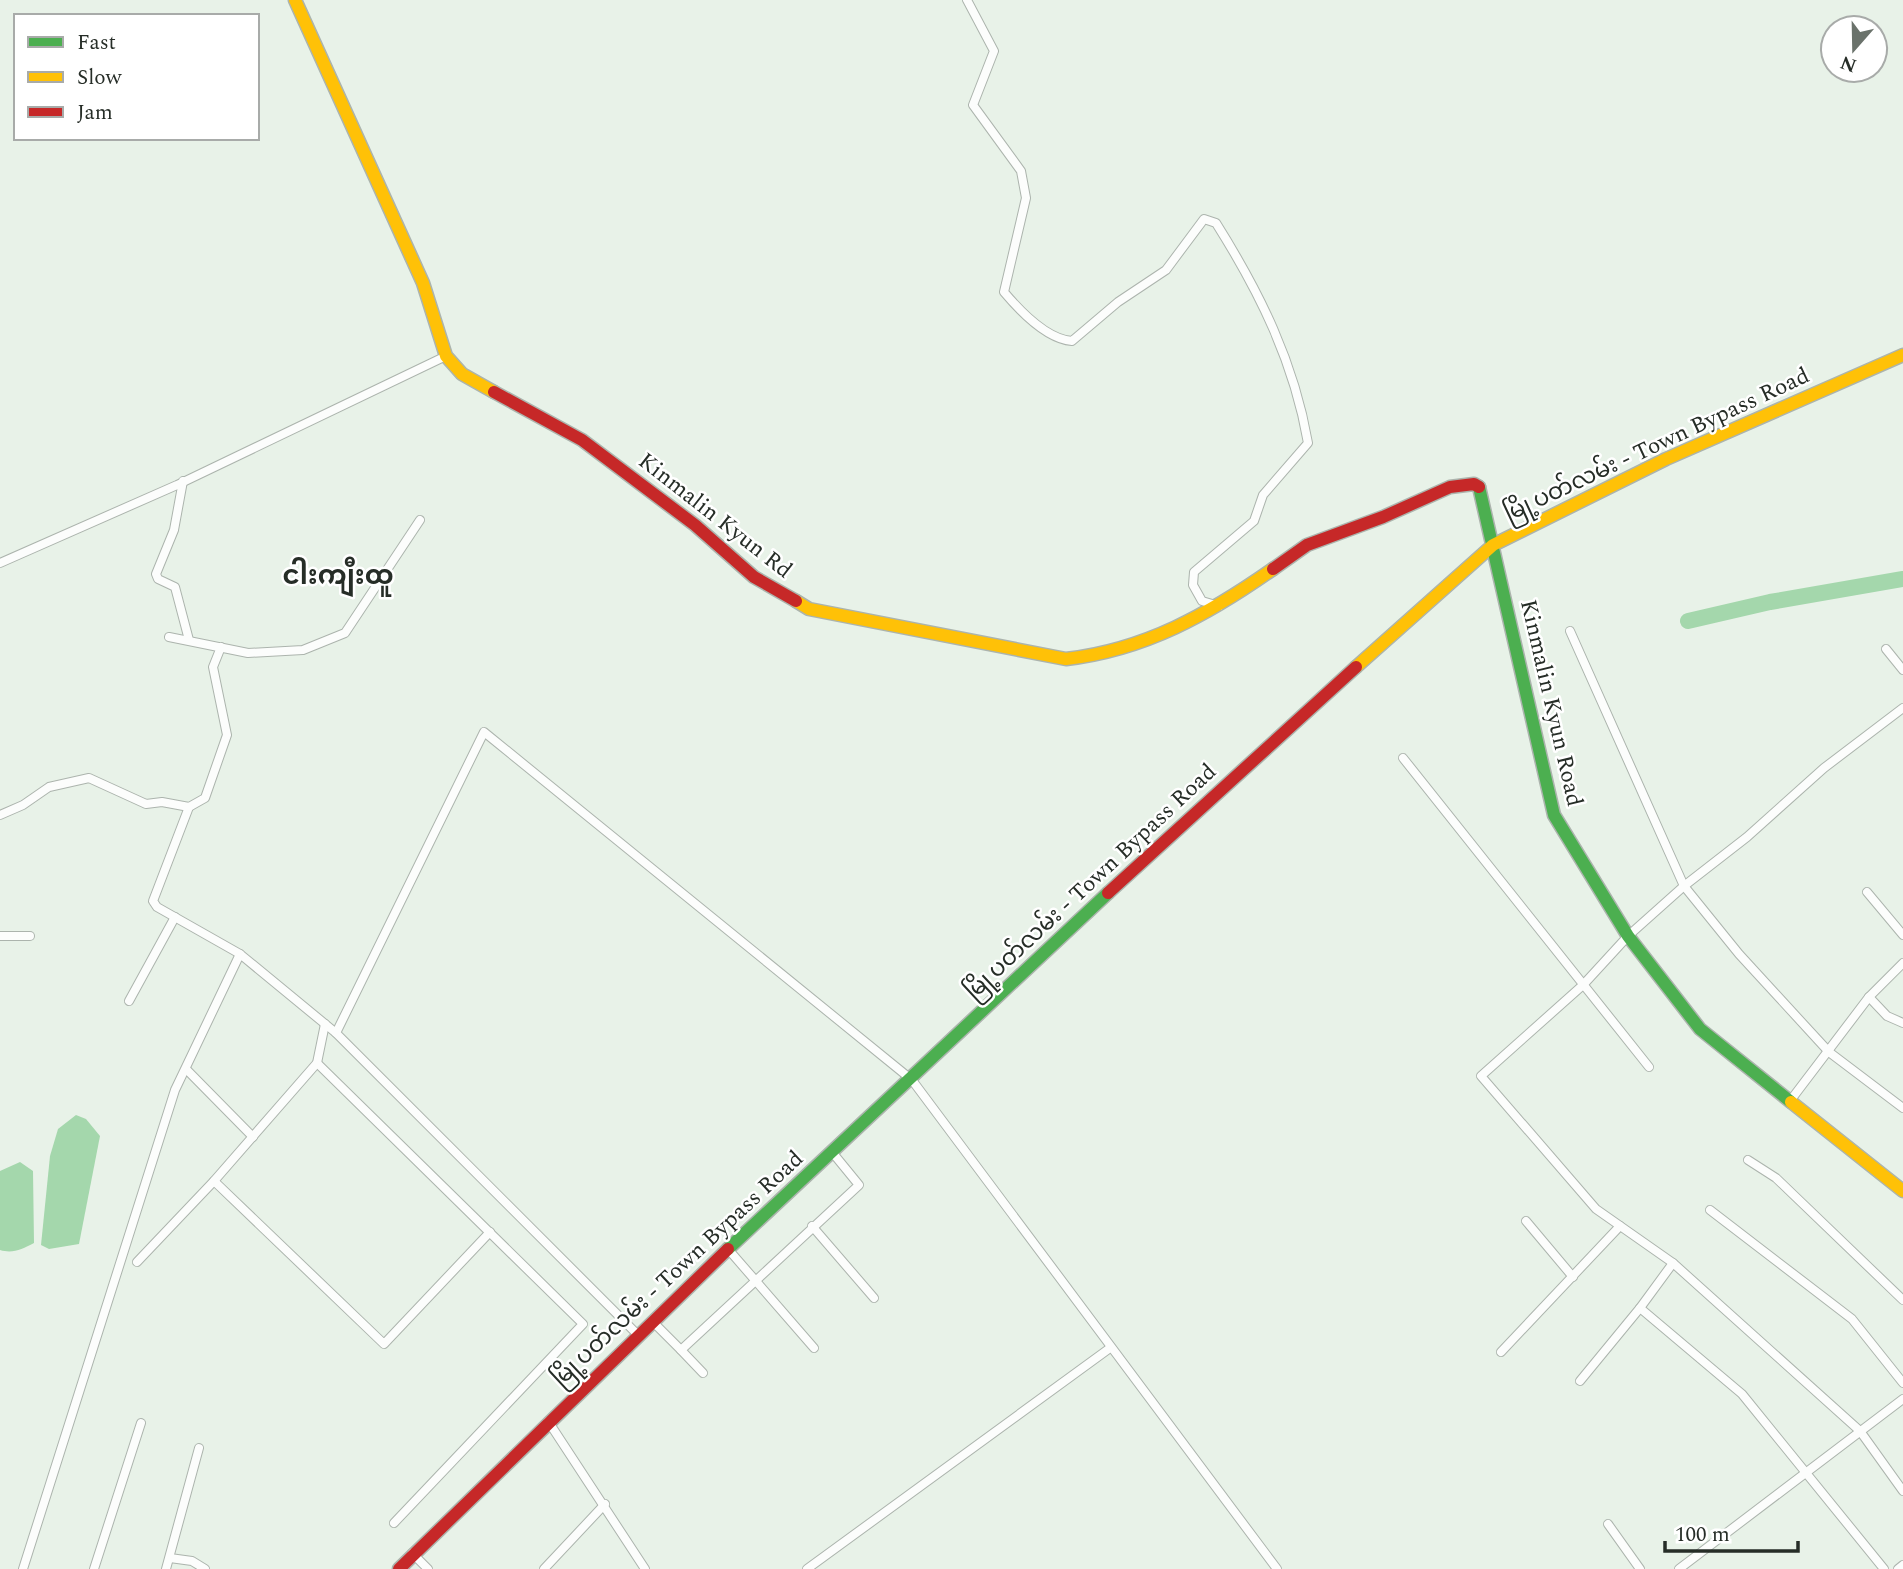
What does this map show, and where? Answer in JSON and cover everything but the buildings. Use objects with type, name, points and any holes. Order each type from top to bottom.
[{"type":"street","points":[[0,563],[183,481],[446,356],[423,283],[295,0]]},
{"type":"street","points":[[967,0],[994,51],[973,105],[1021,171],[1027,198],[1004,292],[1023,314],[1063,341],[1072,341],[1118,302],[1166,270],[1204,219],[1216,223],[1273,322],[1292,369],[1308,443],[1263,495],[1254,521],[1194,572],[1193,585],[1202,601],[1219,606]]},
{"type":"street","name":"မြို့ပတ်လမ်း - Town Bypass Road","points":[[399,1569],[412,1553],[637,1335],[912,1080],[1206,801],[1493,545],[1666,459],[1903,355]]},
{"type":"street","name":"Kinmalin Kyun Rd","points":[[446,356],[462,374],[582,440],[695,525],[754,577],[809,609],[1010,650],[1066,659],[1102,655],[1182,627],[1219,606],[1307,545],[1383,517],[1450,487],[1474,484],[1479,487],[1493,545]]},
{"type":"street","points":[[183,481],[174,530],[156,574],[158,579],[175,587],[189,640]]},
{"type":"street","points":[[169,637],[248,653],[303,650],[345,633],[420,520]]},
{"type":"street","name":"Kinmalin Kyun Road","points":[[1493,545],[1554,815],[1628,936],[1700,1029],[1903,1191]]},
{"type":"street","points":[[1570,631],[1684,886],[1739,954],[1829,1052],[1903,1108]]},
{"type":"street","points":[[221,647],[213,667],[227,735],[205,798],[189,807],[153,901],[157,908],[240,954],[336,1033],[637,1335]]},
{"type":"street","points":[[1886,649],[1903,670]]},
{"type":"street","points":[[1903,708],[1825,768],[1747,837],[1684,886],[1628,936],[1583,985],[1481,1076],[1596,1209],[1673,1263],[1860,1431],[1903,1491]]},
{"type":"street","points":[[336,1033],[484,732],[912,1080],[1277,1569]]},
{"type":"street","points":[[1403,758],[1649,1068]]},
{"type":"street","points":[[0,815],[49,787],[89,778],[146,804],[162,802],[189,807]]},
{"type":"street","points":[[1867,892],[1903,935]]},
{"type":"street","points":[[129,1001],[175,917]]},
{"type":"street","points":[[0,936],[30,936]]},
{"type":"street","points":[[23,1569],[175,1090],[240,954]]},
{"type":"street","points":[[1790,1101],[1869,998],[1903,963]]},
{"type":"street","points":[[1869,998],[1887,1016],[1903,1023]]},
{"type":"street","points":[[137,1262],[215,1181],[317,1063],[325,1024]]},
{"type":"street","points":[[317,1063],[583,1324],[394,1523]]},
{"type":"street","points":[[186,1069],[253,1137]]},
{"type":"street","points":[[681,1350],[859,1185],[832,1152]]},
{"type":"street","points":[[1748,1160],[1776,1178],[1903,1300]]},
{"type":"street","points":[[215,1181],[384,1344],[490,1232]]},
{"type":"street","points":[[1710,1210],[1852,1320],[1903,1383]]},
{"type":"street","points":[[1526,1221],[1573,1277]]},
{"type":"street","points":[[812,1226],[874,1298]]},
{"type":"street","points":[[1501,1352],[1620,1226]]},
{"type":"street","points":[[728,1249],[814,1348]]},
{"type":"street","points":[[1580,1381],[1673,1263]]},
{"type":"street","points":[[1640,1308],[1742,1394],[1808,1472],[1884,1569]]},
{"type":"street","points":[[652,1321],[703,1373]]},
{"type":"street","points":[[807,1569],[1110,1348]]},
{"type":"street","points":[[1679,1569],[1903,1399]]},
{"type":"street","points":[[548,1421],[605,1504],[645,1569]]},
{"type":"street","points":[[94,1569],[141,1423]]},
{"type":"street","points":[[166,1569],[199,1448]]},
{"type":"street","points":[[544,1569],[605,1504]]},
{"type":"street","points":[[1608,1524],[1640,1569]]},
{"type":"street","points":[[412,1553],[428,1569]]},
{"type":"street","points":[[170,1558],[192,1561],[205,1569]]},
{"type":"street","points":[[1898,1569],[1903,1565]]},
{"type":"shaded area","points":[[76,1115],[86,1119],[100,1136],[79,1244],[49,1249],[41,1245],[50,1156],[58,1129]]},
{"type":"shaded area","points":[[20,1162],[33,1171],[34,1243],[17,1250],[5,1251],[0,1250],[0,1171]]},
{"type":"waterway","points":[[1688,621],[1770,602],[1903,579]]},
{"type":"traffic: fast","points":[[1479,487],[1554,815],[1628,936],[1700,1029],[1791,1102]]},
{"type":"traffic: fast","points":[[728,1249],[1108,893]]},
{"type":"traffic: slow","points":[[295,0],[423,283],[446,356],[462,374],[494,392]]},
{"type":"traffic: slow","points":[[1356,667],[1493,545],[1666,459],[1903,355]]},
{"type":"traffic: slow","points":[[796,601],[809,609],[1066,659],[1123,647],[1175,628],[1225,601],[1273,569]]},
{"type":"traffic: slow","points":[[1791,1102],[1903,1191]]},
{"type":"traffic: jam","points":[[494,392],[582,440],[695,525],[754,577],[796,601]]},
{"type":"traffic: jam","points":[[1273,569],[1307,545],[1383,517],[1450,487],[1474,484],[1479,487]]},
{"type":"traffic: jam","points":[[1108,893],[1356,667]]},
{"type":"traffic: jam","points":[[399,1569],[728,1249]]},
{"type":"district","name":"ငါးကျီးထူ","points":[[338,576]]}]
